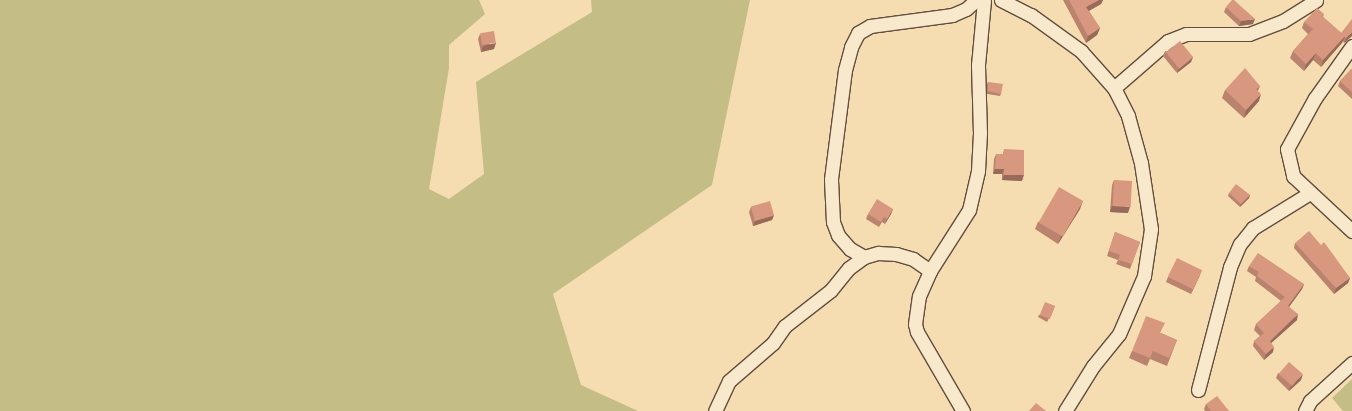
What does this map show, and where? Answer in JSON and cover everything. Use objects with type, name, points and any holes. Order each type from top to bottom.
[{"type":"street","points":[[864,257],[846,244],[838,235],[833,222],[831,178],[845,70],[851,47],[858,33],[870,26],[952,15],[966,9],[976,0]]},
{"type":"street","points":[[963,411],[917,332],[915,324],[919,296],[930,271],[969,210],[978,171],[980,133],[978,65],[984,0]]},
{"type":"street","points":[[1001,0],[1031,15],[1081,51],[1114,88],[1128,116],[1141,163],[1151,229],[1144,276],[1130,313],[1119,334],[1093,366],[1065,411]]},
{"type":"street","points":[[1114,88],[1168,41],[1186,34],[1249,34],[1283,21],[1316,0]]},
{"type":"street","points":[[1352,46],[1316,98],[1287,149],[1293,176],[1352,231]]},
{"type":"street","points":[[1198,390],[1230,268],[1240,244],[1253,228],[1310,193]]},
{"type":"street","points":[[715,411],[729,380],[773,343],[785,326],[831,290],[849,268],[864,257],[878,253],[896,254],[913,259],[930,271]]},
{"type":"street","points":[[1305,411],[1310,402],[1352,363]]},
{"type":"shaded area","points":[[0,0],[479,0],[485,14],[449,45],[449,68],[429,189],[449,199],[484,174],[476,82],[592,12],[591,0],[750,0],[712,185],[553,294],[581,385],[638,411],[0,411]]},
{"type":"shaded area","points":[[1352,379],[1352,411],[1343,411],[1332,398]]},
{"type":"building","points":[[1069,0],[1099,0],[1086,7],[1100,28],[1088,36]]},
{"type":"building","points":[[1232,0],[1234,0],[1255,19],[1241,21],[1226,7]]},
{"type":"building","points":[[1317,8],[1324,14],[1322,16],[1345,36],[1323,60],[1316,53],[1306,64],[1293,51],[1313,29],[1304,22]]},
{"type":"building","points":[[1352,19],[1352,32],[1346,38],[1341,33]]},
{"type":"building","points":[[494,31],[496,43],[482,45],[480,33]]},
{"type":"building","points":[[1180,41],[1193,57],[1179,69],[1166,52]]},
{"type":"building","points":[[1245,68],[1260,86],[1256,89],[1261,94],[1246,110],[1225,90]]},
{"type":"building","points":[[1352,69],[1352,92],[1340,81]]},
{"type":"building","points":[[988,82],[1003,84],[1001,94],[988,91]]},
{"type":"building","points":[[1004,149],[1024,150],[1024,175],[1004,175],[1004,169],[995,169],[996,154],[1004,154]]},
{"type":"building","points":[[1114,180],[1132,181],[1131,207],[1113,206]]},
{"type":"building","points":[[1236,184],[1250,195],[1241,204],[1229,193]]},
{"type":"building","points":[[1059,187],[1083,201],[1063,237],[1038,223]]},
{"type":"building","points":[[877,199],[893,209],[887,219],[884,217],[881,222],[868,214]]},
{"type":"building","points":[[770,201],[774,215],[755,221],[751,207]]},
{"type":"building","points":[[1309,231],[1321,245],[1324,242],[1350,278],[1336,288],[1295,243]]},
{"type":"building","points":[[1115,232],[1140,242],[1132,264],[1118,260],[1120,255],[1109,251]]},
{"type":"building","points":[[1258,253],[1304,284],[1288,306],[1298,314],[1270,341],[1274,347],[1266,354],[1254,341],[1264,333],[1256,324],[1285,297],[1257,276],[1259,272],[1249,266]]},
{"type":"building","points":[[1177,258],[1202,270],[1193,289],[1168,277]]},
{"type":"building","points":[[1045,302],[1055,306],[1050,319],[1040,315]]},
{"type":"building","points":[[1146,316],[1165,323],[1160,333],[1177,340],[1169,358],[1153,351],[1150,358],[1132,351]]},
{"type":"building","points":[[1289,362],[1303,374],[1292,386],[1279,374]]},
{"type":"building","points":[[1217,396],[1229,411],[1211,411],[1206,404]]},
{"type":"building","points":[[1036,403],[1046,411],[1029,411]]}]
